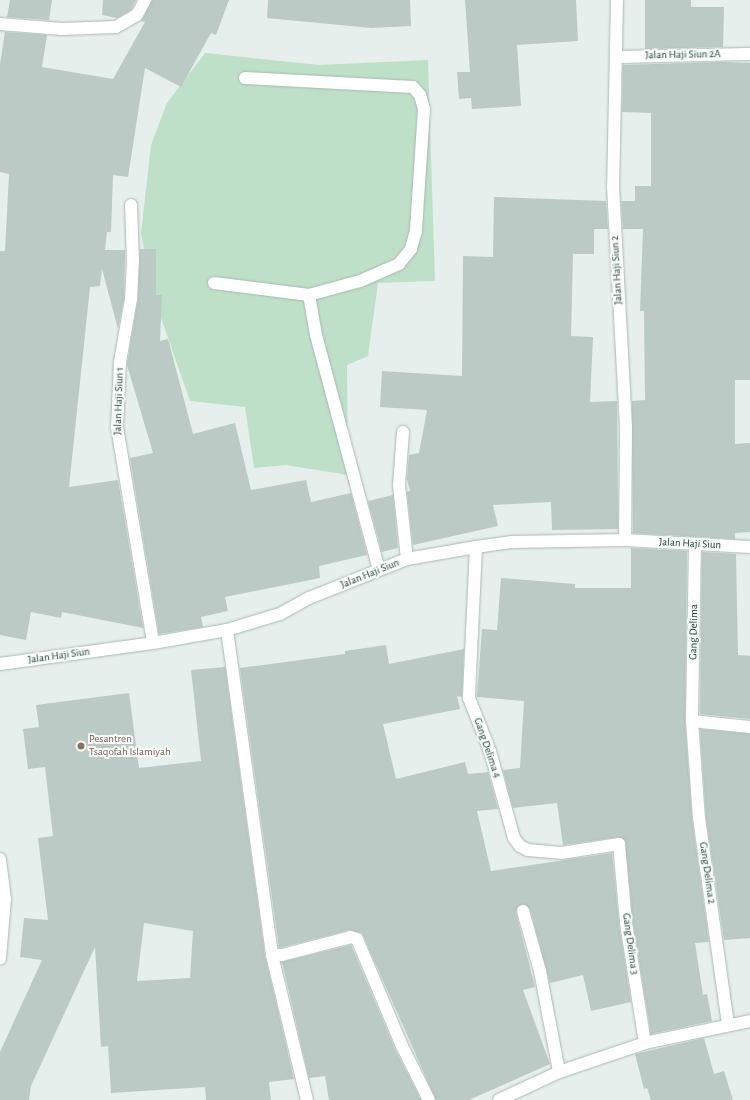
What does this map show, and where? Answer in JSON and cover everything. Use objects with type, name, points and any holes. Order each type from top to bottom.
[{"type":"street","points":[[0,24],[62,29],[116,27],[137,15],[145,0]]},
{"type":"street","name":"Jalan Haji Siun 2","points":[[617,0],[613,187],[626,429],[625,540]]},
{"type":"street","name":"Jalan Haji Siun 2A","points":[[616,57],[750,54]]},
{"type":"street","points":[[214,283],[309,295],[360,281],[399,264],[411,249],[416,231],[424,109],[420,95],[414,87],[245,78]]},
{"type":"street","name":"Jalan Haji Siun 1","points":[[131,205],[132,284],[120,362],[117,427],[153,643]]},
{"type":"street","points":[[309,295],[316,334],[379,570]]},
{"type":"street","points":[[403,432],[399,486],[407,559]]},
{"type":"street","name":"Jalan Haji Siun","points":[[0,664],[153,643],[227,630],[280,614],[309,598],[407,559],[476,547],[511,542],[625,540],[750,547]]},
{"type":"street","name":"Gang Delima","points":[[692,721],[695,544]]},
{"type":"street","name":"Gang Delima 4","points":[[476,547],[469,698],[490,751],[514,838],[520,846],[528,850],[561,853],[619,844]]},
{"type":"street","points":[[227,630],[272,955],[308,1100]]},
{"type":"street","points":[[692,721],[750,727]]},
{"type":"street","name":"Gang Delima 2","points":[[692,721],[699,818],[728,1025]]},
{"type":"street","name":"Gang Delima 3","points":[[619,844],[626,923],[645,1043]]},
{"type":"street","points":[[0,859],[5,899],[0,959]]},
{"type":"street","points":[[523,911],[540,971],[559,1072]]},
{"type":"street","points":[[272,955],[282,955],[351,937],[357,938],[402,1046],[430,1100]]},
{"type":"street","points":[[499,1100],[559,1072],[645,1043],[750,1021]]},
{"type":"green space","points":[[205,53],[319,65],[428,60],[435,281],[378,283],[368,356],[347,365],[348,475],[286,465],[254,468],[245,407],[190,401],[154,298],[141,234],[151,145],[167,103]]},
{"type":"building","points":[[10,0],[52,0],[49,20],[7,17]]},
{"type":"building","points":[[103,0],[136,0],[131,10],[117,18],[102,15]]},
{"type":"building","points":[[152,0],[229,0],[216,35],[211,33],[181,87],[145,68],[128,177],[113,175],[111,232],[107,232],[105,250],[125,250],[124,298],[118,329],[102,269],[100,286],[90,287],[69,487],[118,480],[143,628],[62,612],[61,618],[31,612],[26,640],[0,635],[0,251],[5,251],[9,174],[0,172],[0,64],[5,32],[47,35],[42,67],[113,79],[145,22],[141,21]]},
{"type":"building","points":[[268,0],[410,0],[411,26],[371,28],[267,18]]},
{"type":"building","points":[[465,0],[576,0],[578,41],[517,45],[521,106],[472,109],[471,98],[459,99],[457,72],[470,72]]},
{"type":"building","points":[[645,0],[691,0],[691,7],[724,7],[723,47],[645,49]]},
{"type":"building","points":[[723,62],[750,63],[750,380],[735,380],[735,444],[750,443],[750,532],[735,533],[735,539],[633,533],[632,401],[645,400],[644,311],[640,311],[643,229],[623,229],[621,201],[635,201],[635,186],[651,186],[651,113],[622,112],[623,65]]},
{"type":"building","points":[[494,197],[606,201],[608,229],[594,229],[594,254],[573,254],[571,336],[593,337],[590,402],[617,401],[618,529],[552,530],[551,502],[493,505],[498,526],[413,545],[407,492],[410,491],[407,479],[409,455],[419,453],[427,410],[380,407],[382,371],[462,376],[463,256],[493,257]]},
{"type":"building","points":[[140,249],[156,249],[156,295],[162,295],[160,341],[168,339],[193,434],[235,423],[251,490],[306,480],[311,502],[351,493],[367,555],[319,566],[320,578],[225,597],[228,611],[201,617],[203,627],[159,634],[130,458],[153,453],[127,365],[138,299]]},
{"type":"building","points":[[393,495],[398,548],[382,552],[368,501]]},
{"type":"building","points":[[631,548],[687,551],[685,722],[692,819],[709,942],[695,943],[703,995],[707,994],[712,1021],[651,1034],[633,922],[625,840],[618,837],[563,845],[557,803],[513,808],[503,770],[520,768],[524,701],[477,697],[482,629],[497,630],[501,578],[575,584],[575,588],[631,588]]},
{"type":"building","points":[[702,552],[736,554],[738,655],[750,656],[750,719],[700,714]]},
{"type":"building","points":[[386,645],[389,664],[464,649],[462,697],[457,696],[460,709],[383,724],[396,779],[465,762],[468,774],[488,772],[498,809],[477,811],[491,871],[612,853],[619,924],[631,1002],[591,1011],[583,975],[550,983],[530,909],[525,904],[518,906],[516,913],[535,987],[523,990],[550,1064],[469,1100],[436,1100],[362,933],[349,930],[279,948],[240,668],[345,654],[345,651]]},
{"type":"building","points":[[225,667],[265,956],[294,1079],[269,1082],[271,1100],[206,1100],[205,1087],[111,1093],[108,1046],[101,1047],[95,947],[31,1086],[29,1100],[0,1100],[0,1052],[42,960],[20,957],[24,918],[48,920],[38,838],[53,836],[45,767],[28,769],[23,729],[39,727],[36,705],[129,693],[139,768],[201,761],[191,670]],"holes":[[[144,923],[193,931],[190,978],[137,981]]]},
{"type":"building","points":[[700,729],[750,734],[750,938],[724,940],[706,817]]},
{"type":"building","points":[[351,945],[395,1049],[421,1100],[329,1100],[325,1076],[309,1078],[282,962]]},
{"type":"building","points":[[704,1038],[714,1074],[724,1071],[733,1100],[651,1100],[647,1088],[644,1089],[635,1054]]},
{"type":"place","name":"Pesantren Tsaqofah Islamiyah","points":[[81,746]]}]
